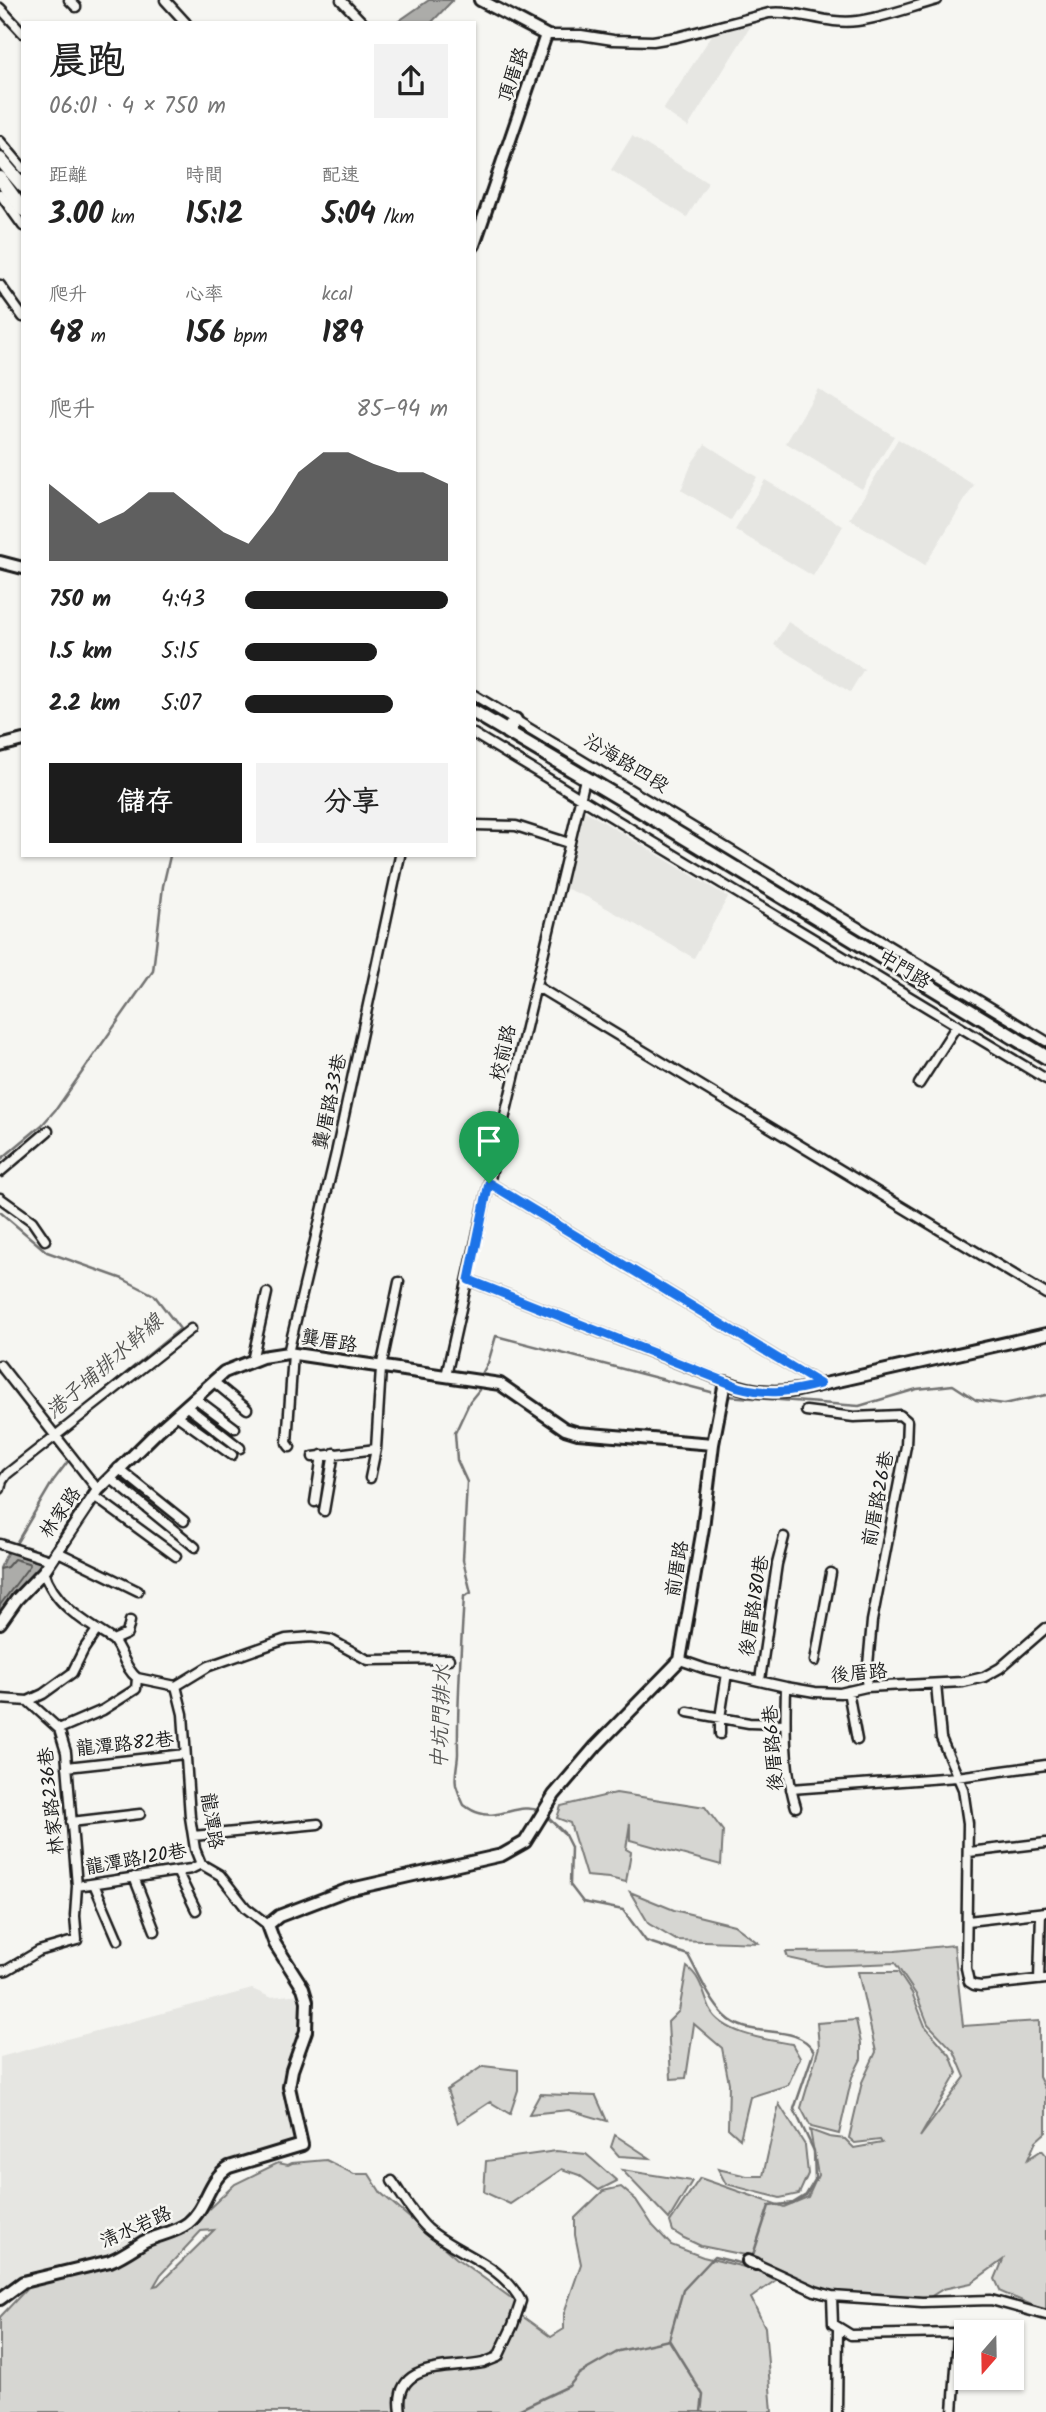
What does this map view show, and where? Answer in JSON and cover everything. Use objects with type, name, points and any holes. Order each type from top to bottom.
[{"type":"main road","points":[[0,159],[21,184]]},
{"type":"main road","points":[[0,178],[21,206]]},
{"type":"main road","name":"沿海路四段","points":[[476,713],[507,732],[583,787]]},
{"type":"main road","points":[[507,732],[515,720]]},
{"type":"main road","name":"沿海路四段","points":[[476,722],[747,885]]},
{"type":"main road","name":"中門路","points":[[747,885],[795,908],[994,1035],[1046,1064]]},
{"type":"main road","name":"中門路","points":[[994,1035],[1046,1057]]},
{"type":"street","points":[[69,0],[76,7]]},
{"type":"street","points":[[165,0],[184,21]]},
{"type":"street","points":[[341,0],[361,21]]},
{"type":"street","points":[[480,0],[546,35],[581,34],[613,40],[653,41],[769,13],[857,21],[937,0]]},
{"type":"street","points":[[0,8],[21,31]]},
{"type":"street","name":"頂厝路","points":[[476,239],[546,35]]},
{"type":"street","points":[[0,141],[21,166]]},
{"type":"street","points":[[0,194],[21,223]]},
{"type":"street","points":[[0,285],[21,314]]},
{"type":"street","points":[[0,562],[21,567]]},
{"type":"street","name":"沿海路四段","points":[[476,696],[758,866]]},
{"type":"street","name":"沿海路四段","points":[[476,735],[583,787],[747,885]]},
{"type":"street","points":[[0,746],[21,741]]},
{"type":"street","name":"校前路","points":[[446,1376],[583,787]]},
{"type":"street","points":[[476,825],[516,826],[569,843]]},
{"type":"street","name":"龔厝路33巷","points":[[290,1447],[287,1443],[290,1353],[400,857]]},
{"type":"street","name":"中門路","points":[[758,866],[795,908],[957,1025],[994,1035],[1046,1079]]},
{"type":"street","name":"中門路","points":[[747,885],[1005,1016],[1046,1041]]},
{"type":"street","points":[[536,986],[1046,1294]]},
{"type":"street","points":[[994,1035],[1005,1016]]},
{"type":"street","points":[[919,1084],[957,1025]]},
{"type":"street","points":[[0,1172],[48,1131]]},
{"type":"street","points":[[489,1183],[820,1384]]},
{"type":"street","points":[[0,1198],[32,1221],[46,1240]]},
{"type":"street","points":[[469,1280],[755,1392],[778,1393],[1046,1334]]},
{"type":"street","points":[[370,1478],[376,1449],[381,1368],[399,1282]]},
{"type":"street","points":[[252,1361],[267,1293]]},
{"type":"street","points":[[0,1489],[7,1474],[48,1443],[54,1433],[191,1329]]},
{"type":"street","name":"龔厝路","points":[[159,1430],[224,1372],[252,1361],[290,1353],[508,1387],[553,1422],[570,1431],[713,1444]]},
{"type":"street","points":[[0,1365],[54,1433],[96,1493],[176,1556]]},
{"type":"street","name":"前厝路","points":[[680,1660],[703,1528],[724,1381]]},
{"type":"street","points":[[214,1382],[247,1409]]},
{"type":"street","points":[[195,1398],[236,1429]]},
{"type":"street","points":[[186,1406],[240,1448]]},
{"type":"street","name":"前厝路26巷","points":[[806,1411],[854,1417],[900,1415],[907,1421],[906,1446],[872,1621],[866,1687]]},
{"type":"street","points":[[176,1415],[232,1455]]},
{"type":"street","name":"林家路","points":[[0,1623],[17,1599],[44,1571],[96,1493],[118,1468],[159,1430]]},
{"type":"street","points":[[315,1502],[318,1456],[376,1449]]},
{"type":"street","points":[[324,1510],[334,1453]]},
{"type":"street","points":[[118,1468],[184,1521]]},
{"type":"street","points":[[110,1478],[195,1547]]},
{"type":"street","name":"後厝路180巷","points":[[760,1680],[776,1564],[784,1537]]},
{"type":"street","points":[[0,1544],[13,1549],[53,1555],[138,1591]]},
{"type":"street","points":[[44,1571],[48,1586],[61,1604],[113,1640],[137,1678],[159,1680],[176,1686],[209,1666],[286,1639],[312,1637],[331,1640],[368,1660],[449,1659]]},
{"type":"street","points":[[815,1661],[831,1573]]},
{"type":"street","points":[[113,1640],[127,1634],[130,1621]]},
{"type":"street","name":"後厝路","points":[[680,1660],[786,1687],[828,1693],[866,1687],[963,1682],[984,1677],[1000,1668],[1046,1628]]},
{"type":"street","points":[[0,1699],[28,1701],[43,1694],[72,1673],[97,1630]]},
{"type":"street","points":[[268,1925],[279,1916],[347,1890],[502,1855],[525,1842],[545,1809],[596,1746],[680,1660]]},
{"type":"street","points":[[720,1734],[727,1673]]},
{"type":"street","points":[[59,1729],[119,1701],[136,1689],[137,1678]]},
{"type":"street","points":[[936,1684],[941,1738],[963,1789],[968,1823],[966,1968],[969,1982],[974,1986],[981,1986],[1043,1979],[1043,1912],[968,1921]]},
{"type":"street","name":"龍潭路","points":[[176,1686],[183,1711],[193,1836],[201,1864],[220,1875],[246,1908],[268,1925],[275,1944],[303,1988],[307,2001],[306,2031],[289,2087],[302,2145]]},
{"type":"street","name":"後厝路6巷","points":[[786,1687],[785,1724],[791,1789],[796,1807]]},
{"type":"street","points":[[848,1691],[857,1740]]},
{"type":"street","name":"林家路236巷","points":[[0,1971],[39,1951],[76,1941],[77,1886],[66,1752],[59,1729],[28,1701]]},
{"type":"street","points":[[688,1712],[759,1724],[785,1724]]},
{"type":"street","name":"龍潭路82巷","points":[[67,1767],[186,1754]]},
{"type":"street","points":[[791,1789],[957,1777],[1046,1765]]},
{"type":"street","points":[[71,1822],[140,1814]]},
{"type":"street","points":[[193,1836],[318,1824]]},
{"type":"street","points":[[969,1852],[1046,1843]]},
{"type":"street","name":"龍潭路120巷","points":[[77,1886],[191,1869],[201,1864]]},
{"type":"street","points":[[177,1871],[196,1910]]},
{"type":"street","points":[[134,1877],[155,1931]]},
{"type":"street","points":[[94,1884],[118,1940]]},
{"type":"street","name":"清水岩路","points":[[0,2300],[23,2282],[110,2261],[144,2241],[187,2224],[196,2214],[220,2172],[302,2145]]},
{"type":"street","points":[[392,2181],[428,2229],[503,2276],[514,2287],[520,2301],[513,2325],[498,2357],[483,2363],[442,2366],[419,2373],[403,2387],[400,2395],[401,2412]]},
{"type":"street","points":[[752,2263],[832,2296],[922,2302],[991,2300],[1046,2315]]},
{"type":"street","points":[[832,2296],[833,2324],[851,2335],[955,2333],[958,2338],[953,2412]]},
{"type":"street","points":[[836,2412],[838,2329]]},
{"type":"shaded area","points":[[752,24],[688,127],[663,110],[712,35]]},
{"type":"shaded area","points":[[632,136],[708,183],[687,217],[611,170]]},
{"type":"shaded area","points":[[818,389],[894,436],[862,489],[786,443]]},
{"type":"shaded area","points":[[898,439],[974,485],[925,565],[850,519]]},
{"type":"shaded area","points":[[705,444],[757,477],[731,520],[681,490],[692,463]]},
{"type":"shaded area","points":[[765,480],[843,526],[813,576],[735,530]]},
{"type":"shaded area","points":[[788,622],[864,669],[850,692],[774,645]]},
{"type":"shaded area","points":[[582,809],[728,897],[694,958],[589,898],[560,886]]},
{"type":"shaded area","points":[[616,1793],[705,1807],[723,1831],[721,1865],[630,1840],[630,1823],[626,1849],[631,1852],[626,1882],[586,1876],[570,1823],[557,1818],[561,1806]]},
{"type":"shaded area","points":[[630,1892],[674,1910],[734,1925],[758,1943],[676,1940],[649,1924]]},
{"type":"shaded area","points":[[954,1945],[963,2026],[1039,2021],[1039,2077],[1046,2091],[1046,2132],[1036,2141],[1028,2159],[1042,2150],[1046,2155],[1046,2311],[1001,2292],[995,2279],[1003,2260],[971,2283],[943,2289],[922,2302],[820,2294],[750,2256],[701,2246],[673,2231],[670,2222],[700,2178],[784,2207],[808,2197],[818,2175],[810,2130],[845,2139],[854,2148],[882,2143],[880,2140],[855,2143],[849,2138],[862,2082],[876,2052],[858,1972],[898,1972],[912,1993],[925,2026],[950,2055],[957,2073],[920,2137],[965,2077],[954,2051],[928,2024],[917,1996],[895,1963],[825,1966],[788,1958],[786,1952],[895,1951]]},
{"type":"shaded area","points":[[687,1967],[699,1980],[716,2018],[746,2034],[792,2044],[800,2058],[788,2085],[750,2097],[740,2139],[728,2128],[729,2083],[722,2048],[694,2024],[686,2078],[671,2079],[668,2022],[679,2011]]},
{"type":"shaded area","points":[[252,1989],[270,1997],[301,1994],[305,2010],[286,2085],[294,2134],[288,2145],[213,2169],[198,2198],[187,2212],[174,2222],[139,2234],[110,2253],[23,2273],[0,2290],[0,2057]]},
{"type":"shaded area","points":[[856,2020],[861,2059],[852,2077],[839,2134],[811,2127],[801,2108],[819,2047],[817,2023]]},
{"type":"shaded area","points":[[483,2066],[518,2070],[518,2090],[510,2114],[490,2102],[458,2123],[447,2090]]},
{"type":"shaded area","points":[[540,2094],[596,2096],[607,2121],[569,2110],[529,2114]]},
{"type":"shaded area","points":[[779,2104],[805,2145],[808,2174],[799,2194],[780,2198],[726,2184],[718,2169],[747,2176],[763,2176]]},
{"type":"shaded area","points":[[615,2135],[650,2158],[619,2156],[611,2147]]},
{"type":"shaded area","points":[[556,2151],[586,2154],[617,2181],[599,2190],[579,2175],[562,2169],[510,2204],[484,2192],[486,2161]]},
{"type":"shaded area","points":[[326,2160],[354,2174],[369,2174],[381,2193],[456,2258],[525,2308],[522,2316],[551,2337],[564,2329],[564,2313],[581,2264],[575,2235],[575,2218],[603,2191],[621,2187],[636,2200],[653,2226],[671,2245],[703,2257],[757,2270],[776,2280],[751,2298],[765,2327],[772,2412],[0,2412],[0,2317],[33,2282],[183,2233],[235,2184],[278,2163]],"holes":[[[214,2230],[154,2286],[161,2274],[201,2231]]]},
{"type":"shaded area","points":[[622,2170],[692,2181],[669,2219]]},
{"type":"water","points":[[429,0],[453,0],[433,21],[399,21]]},
{"type":"water","points":[[8,1551],[44,1560],[0,1616],[0,1568]]},
{"type":"waterway","name":"港子埔排水幹線","points":[[0,1160],[42,1125],[57,1108],[153,971],[163,886],[170,857]]},
{"type":"waterway","name":"港子埔排水幹線","points":[[0,1212],[47,1252],[123,1279],[154,1295],[180,1329],[48,1437],[69,1460],[53,1481],[14,1547]]},
{"type":"waterway","name":"中坑門排水","points":[[479,1379],[488,1363],[496,1336],[711,1392]]},
{"type":"waterway","name":"中坑門排水","points":[[479,1385],[479,1390],[470,1401],[455,1433],[457,1460],[467,1482],[463,1560],[471,1593],[464,1596],[456,1785],[464,1805],[477,1812],[487,1815],[525,1809],[540,1811]]},
{"type":"waterway","name":"中坑門排水","points":[[727,1396],[859,1406],[917,1389],[953,1385],[976,1400],[1004,1404],[1046,1395]]},
{"type":"waterway","name":"中坑門排水","points":[[545,1815],[564,1833],[571,1847],[570,1885],[583,1902],[623,1910],[646,1941],[688,1955],[714,2003],[735,2023],[747,2028],[796,2036],[814,2051],[794,2109],[814,2151],[815,2180],[806,2195],[793,2203],[769,2206],[752,2258]]},
{"type":"waterway","name":"中坑門排水","points":[[701,2412],[703,2395],[669,2340],[683,2290],[714,2257],[744,2264]]},
{"type":"waterway","points":[[514,2412],[569,2386],[579,2374],[619,2351],[669,2340]]},
{"type":"route","points":[[489,1183],[820,1384],[778,1393],[755,1392],[469,1280],[489,1183]]}]
